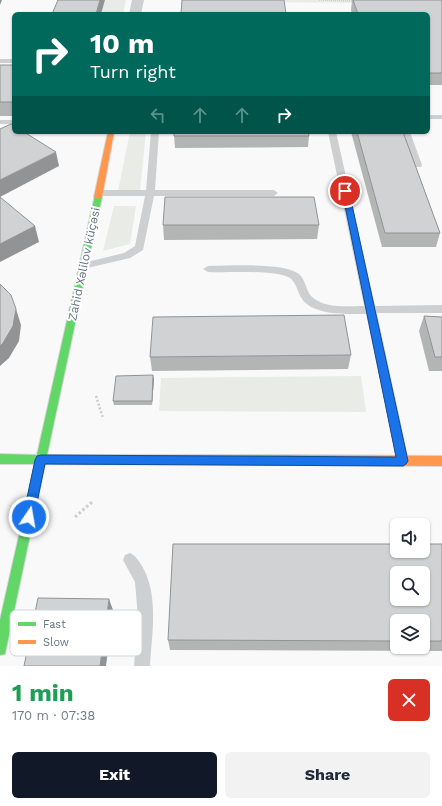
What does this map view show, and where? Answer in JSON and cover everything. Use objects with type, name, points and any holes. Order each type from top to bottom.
[{"type":"street","points":[[135,12],[138,0]]},
{"type":"street","name":"Zahid Xəlilov küçəsi","points":[[0,649],[111,134]]},
{"type":"street","points":[[0,459],[442,461]]},
{"type":"lane","points":[[0,61],[12,61]]},
{"type":"lane","points":[[430,117],[442,117]]},
{"type":"lane","points":[[0,122],[12,122]]},
{"type":"lane","points":[[83,266],[127,256],[140,248],[150,193],[155,134]]},
{"type":"lane","points":[[332,134],[403,461]]},
{"type":"lane","points":[[407,134],[418,165]]},
{"type":"lane","points":[[99,193],[274,193]]},
{"type":"lane","points":[[208,269],[272,270],[285,272],[296,277],[307,298],[318,306],[340,310],[442,309]]},
{"type":"lane","points":[[130,560],[142,580],[146,618],[142,666]]},
{"type":"path","points":[[319,0],[356,1]]},
{"type":"path","points":[[96,396],[103,418]]},
{"type":"path","points":[[75,517],[92,502]]},
{"type":"shaded area","points":[[105,0],[126,0],[123,12],[102,12]]},
{"type":"shaded area","points":[[258,0],[380,0],[382,3],[258,2]]},
{"type":"shaded area","points":[[130,134],[146,134],[140,191],[118,191]]},
{"type":"shaded area","points":[[114,206],[136,206],[130,244],[103,251]]},
{"type":"shaded area","points":[[361,376],[366,412],[159,411],[161,378]]},
{"type":"building","points":[[58,0],[100,0],[97,12],[53,12]]},
{"type":"building","points":[[182,0],[284,0],[286,12],[181,12]]},
{"type":"building","points":[[353,0],[442,0],[442,73],[430,73],[430,12],[357,12]]},
{"type":"building","points":[[0,65],[12,65],[12,102],[0,102]]},
{"type":"building","points":[[11,124],[12,134],[27,134],[56,152],[0,180],[0,129]]},
{"type":"building","points":[[174,134],[308,134],[309,136],[174,136]]},
{"type":"building","points":[[358,134],[404,134],[440,233],[385,233]]},
{"type":"building","points":[[0,197],[35,226],[0,244]]},
{"type":"building","points":[[165,197],[314,197],[319,225],[163,225]]},
{"type":"building","points":[[0,284],[11,295],[16,309],[13,326],[0,346]]},
{"type":"building","points":[[344,315],[351,355],[150,357],[153,317]]},
{"type":"building","points":[[424,316],[442,317],[442,357],[435,357]]},
{"type":"building","points":[[153,375],[152,401],[113,401],[116,376]]},
{"type":"building","points":[[173,544],[390,544],[390,558],[430,558],[430,544],[442,544],[442,641],[430,641],[430,614],[390,614],[390,641],[168,640]]},
{"type":"building","points":[[38,598],[109,599],[108,610],[36,610]]},
{"type":"building","points":[[26,656],[101,656],[100,666],[24,666]]},
{"type":"traffic: fast","points":[[0,649],[98,197]]},
{"type":"traffic: fast","points":[[0,459],[293,460]]},
{"type":"traffic: slow","points":[[98,197],[111,134]]},
{"type":"traffic: slow","points":[[293,460],[442,461]]},
{"type":"route","points":[[29,517],[41,460],[403,461],[345,191]]}]
